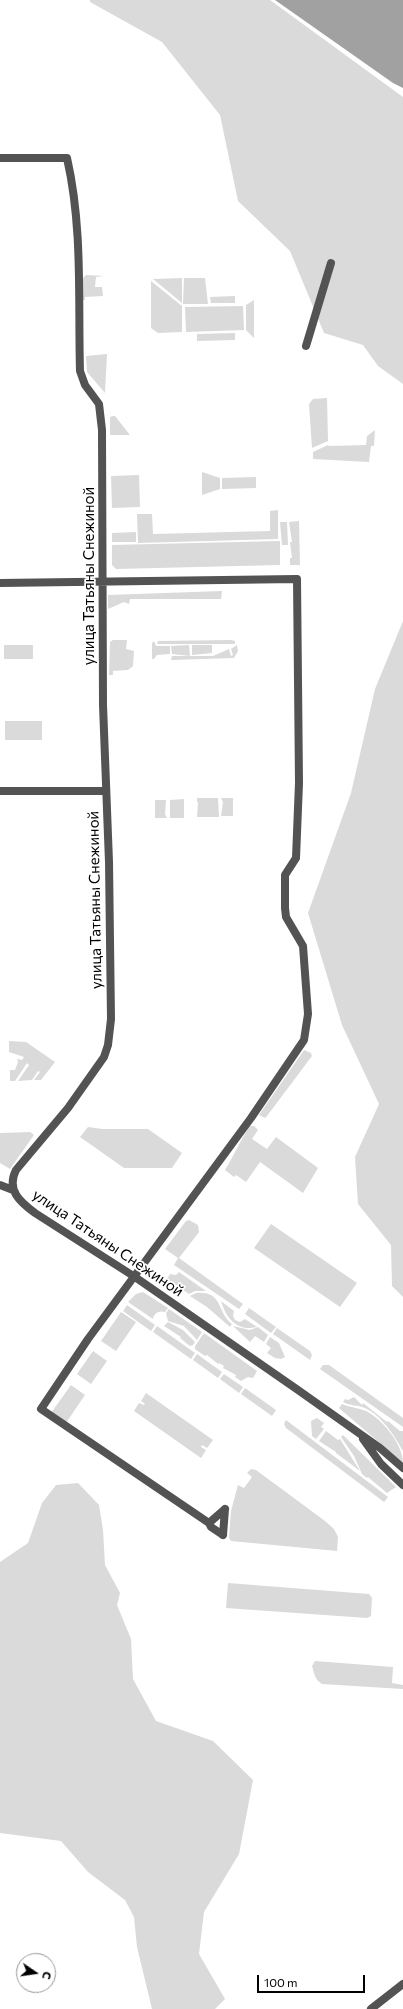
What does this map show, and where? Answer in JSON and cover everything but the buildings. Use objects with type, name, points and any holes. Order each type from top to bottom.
[{"type":"street","name":"улица Татьяны Снежиной","points":[[0,158],[67,158],[76,205],[80,266],[80,371],[85,385],[99,404],[101,416],[103,705],[111,1019],[108,1045],[104,1057],[72,1102],[16,1170],[13,1178],[12,1190],[23,1204],[135,1277],[298,1390],[384,1452],[403,1468]]},
{"type":"street","points":[[306,346],[331,263]]},
{"type":"street","points":[[0,583],[297,579],[299,791],[296,858],[285,875],[285,908],[286,917],[303,946],[308,1014],[304,1040],[251,1118],[88,1339],[41,1409],[209,1523]]},
{"type":"street","points":[[0,791],[106,791]]},
{"type":"street","points":[[0,1185],[12,1190]]},
{"type":"street","name":"улица Татьяны Снежиной","points":[[360,1435],[381,1464],[403,1485]]},
{"type":"street","points":[[372,2009],[403,1984]]},
{"type":"shaded area","points":[[90,0],[270,0],[403,97],[403,384],[378,366],[363,345],[324,333],[290,251],[238,201],[220,115],[162,42],[90,2]]},
{"type":"shaded area","points":[[275,0],[403,0],[403,88],[393,83]]},
{"type":"shaded area","points":[[86,275],[104,276],[96,277],[95,287],[102,287],[103,296],[85,297],[85,300],[82,300],[83,278]]},
{"type":"shaded area","points":[[182,278],[182,303],[153,279]]},
{"type":"shaded area","points":[[184,278],[205,278],[208,304],[183,304]]},
{"type":"shaded area","points":[[151,281],[182,306],[182,332],[158,333],[151,328]]},
{"type":"shaded area","points":[[235,296],[235,303],[211,303],[210,297]]},
{"type":"shaded area","points":[[254,300],[254,338],[246,330],[246,305]]},
{"type":"shaded area","points":[[243,306],[244,330],[186,332],[185,307]]},
{"type":"shaded area","points":[[235,333],[235,340],[197,341],[197,334]]},
{"type":"shaded area","points":[[107,354],[105,393],[87,372],[86,356]]},
{"type":"shaded area","points":[[327,398],[328,441],[312,448],[309,404],[313,399]]},
{"type":"shaded area","points":[[115,416],[130,435],[110,435],[110,417]]},
{"type":"shaded area","points":[[375,430],[374,446],[371,446],[369,462],[313,459],[313,452],[328,445],[366,445],[367,436]]},
{"type":"shaded area","points":[[202,472],[220,478],[220,489],[202,495]]},
{"type":"shaded area","points":[[139,475],[140,507],[112,508],[111,476]]},
{"type":"shaded area","points":[[256,477],[256,488],[222,489],[222,478]]},
{"type":"shaded area","points":[[278,510],[278,539],[138,543],[137,514],[152,514],[153,534],[270,531],[270,511]]},
{"type":"shaded area","points":[[299,521],[300,565],[290,565],[290,558],[292,558],[290,542],[292,542],[289,522]]},
{"type":"shaded area","points":[[280,522],[287,522],[288,545],[282,545]]},
{"type":"shaded area","points":[[136,532],[136,542],[112,542],[112,533]]},
{"type":"shaded area","points":[[280,541],[280,565],[116,569],[112,565],[112,545]]},
{"type":"shaded area","points":[[222,591],[221,599],[130,599],[129,604],[124,602],[108,609],[108,595]]},
{"type":"shaded area","points":[[403,621],[403,1297],[392,1286],[391,1245],[358,1204],[355,1157],[379,1104],[342,1025],[308,913],[351,793],[375,689]]},
{"type":"shaded area","points":[[113,640],[127,640],[126,649],[134,651],[133,666],[128,670],[113,671],[113,675],[109,675],[110,642]]},
{"type":"shaded area","points":[[154,641],[156,646],[170,646],[170,654],[157,655],[154,659],[152,659],[152,643]]},
{"type":"shaded area","points":[[158,641],[235,641],[235,644],[157,644]]},
{"type":"shaded area","points":[[4,645],[33,645],[33,659],[4,659]]},
{"type":"shaded area","points":[[189,645],[190,656],[172,654],[171,646]]},
{"type":"shaded area","points":[[192,645],[212,645],[212,653],[192,655]]},
{"type":"shaded area","points":[[237,645],[238,651],[234,658],[171,660],[172,656],[213,656],[229,649],[231,656],[233,655],[231,649]]},
{"type":"shaded area","points":[[5,721],[42,721],[42,740],[5,740]]},
{"type":"shaded area","points":[[197,798],[218,798],[219,817],[197,817]]},
{"type":"shaded area","points":[[221,798],[233,798],[233,816],[221,816],[223,802]]},
{"type":"shaded area","points":[[184,799],[184,818],[170,818],[170,800]]},
{"type":"shaded area","points":[[155,800],[166,800],[165,814],[167,818],[155,818]]},
{"type":"shaded area","points":[[9,1041],[26,1042],[55,1062],[41,1080],[34,1080],[40,1072],[38,1071],[32,1080],[18,1081],[29,1065],[27,1063],[15,1081],[10,1081],[10,1070],[15,1070],[18,1062],[17,1059],[22,1060],[24,1057],[9,1052]]},
{"type":"shaded area","points":[[304,1050],[311,1053],[312,1056],[267,1116],[265,1118],[259,1115]]},
{"type":"shaded area","points":[[250,1126],[254,1126],[258,1130],[252,1139],[267,1149],[276,1137],[318,1168],[303,1193],[260,1162],[246,1182],[236,1175],[234,1177],[225,1170]]},
{"type":"shaded area","points":[[88,1127],[102,1129],[148,1129],[182,1153],[172,1168],[124,1168],[80,1137]]},
{"type":"shaded area","points":[[30,1132],[34,1135],[10,1169],[0,1163],[0,1133]]},
{"type":"shaded area","points":[[189,1220],[198,1225],[199,1232],[179,1258],[243,1304],[239,1309],[174,1265],[178,1258],[165,1249],[186,1221]]},
{"type":"shaded area","points":[[271,1224],[357,1283],[340,1307],[254,1248]]},
{"type":"shaded area","points":[[179,1272],[206,1291],[195,1291],[189,1294],[167,1279],[170,1274],[176,1275]]},
{"type":"shaded area","points":[[143,1292],[168,1308],[165,1312],[157,1312],[153,1319],[128,1302],[136,1294]]},
{"type":"shaded area","points":[[196,1293],[205,1293],[211,1295],[215,1299],[227,1319],[232,1324],[230,1327],[207,1307],[190,1296]]},
{"type":"shaded area","points":[[221,1301],[234,1311],[233,1316],[235,1320],[240,1322],[245,1319],[257,1327],[244,1327],[233,1322],[226,1313]]},
{"type":"shaded area","points":[[127,1305],[155,1325],[151,1331],[123,1311]]},
{"type":"shaded area","points":[[249,1308],[276,1327],[271,1333],[245,1314]]},
{"type":"shaded area","points":[[169,1309],[202,1332],[197,1340],[184,1326],[168,1321],[166,1313]]},
{"type":"shaded area","points":[[121,1312],[136,1322],[116,1351],[101,1341]]},
{"type":"shaded area","points":[[168,1322],[183,1330],[195,1342],[193,1345],[190,1346],[180,1338],[181,1337],[164,1326]]},
{"type":"shaded area","points":[[157,1326],[195,1353],[191,1359],[153,1332]]},
{"type":"shaded area","points":[[233,1326],[250,1330],[258,1327],[268,1335],[264,1342],[255,1336],[250,1342]]},
{"type":"shaded area","points":[[277,1328],[310,1351],[312,1355],[310,1360],[273,1334]]},
{"type":"shaded area","points":[[204,1333],[257,1371],[253,1378],[248,1377],[241,1381],[235,1377],[236,1375],[223,1368],[224,1366],[219,1363],[218,1364],[207,1355],[205,1356],[195,1349],[195,1346]]},
{"type":"shaded area","points":[[270,1337],[279,1343],[285,1357],[281,1359],[275,1358],[267,1353],[271,1348],[266,1344]]},
{"type":"shaded area","points":[[93,1351],[107,1361],[91,1384],[77,1374]]},
{"type":"shaded area","points":[[197,1354],[222,1372],[218,1378],[193,1360]]},
{"type":"shaded area","points":[[323,1365],[329,1365],[403,1418],[403,1427],[320,1369]]},
{"type":"shaded area","points":[[224,1374],[243,1387],[239,1393],[220,1379]]},
{"type":"shaded area","points":[[71,1385],[85,1395],[66,1423],[51,1413]]},
{"type":"shaded area","points":[[245,1388],[276,1410],[272,1416],[241,1394]]},
{"type":"shaded area","points":[[146,1393],[213,1440],[207,1448],[202,1445],[201,1447],[206,1450],[201,1458],[134,1411],[139,1403],[145,1404],[141,1401]]},
{"type":"shaded area","points":[[354,1397],[362,1405],[363,1403],[387,1422],[388,1421],[400,1431],[403,1431],[403,1451],[392,1432],[371,1411],[360,1406],[343,1402],[345,1399],[348,1400]]},
{"type":"shaded area","points":[[342,1404],[366,1411],[379,1420],[396,1440],[403,1463],[339,1408]]},
{"type":"shaded area","points":[[317,1418],[324,1423],[321,1427],[324,1429],[316,1439],[312,1436],[311,1421]]},
{"type":"shaded area","points":[[286,1420],[388,1497],[384,1502],[286,1428],[284,1424]]},
{"type":"shaded area","points":[[326,1431],[338,1440],[340,1439],[360,1471],[319,1441]]},
{"type":"shaded area","points":[[343,1435],[396,1487],[387,1493],[368,1477],[367,1478],[362,1474],[354,1456],[341,1437]]},
{"type":"shaded area","points":[[251,1469],[256,1470],[334,1529],[338,1537],[337,1551],[231,1541],[229,1538],[231,1511],[238,1485],[244,1488],[252,1477],[247,1473]]},
{"type":"shaded area","points":[[78,1483],[99,1505],[103,1530],[105,1565],[120,1593],[117,1605],[131,1639],[133,1679],[156,1721],[213,1741],[253,1780],[239,1854],[204,1912],[199,1954],[225,1999],[215,2009],[152,2009],[137,1947],[134,1917],[125,1900],[88,1872],[61,1841],[0,1833],[0,1562],[28,1543],[42,1503],[56,1485]]},
{"type":"shaded area","points":[[228,1583],[369,1594],[372,1598],[371,1616],[367,1618],[226,1608]]},
{"type":"shaded area","points":[[315,1661],[393,1667],[392,1683],[403,1685],[403,1689],[322,1684],[316,1678],[313,1671],[312,1666]]}]
